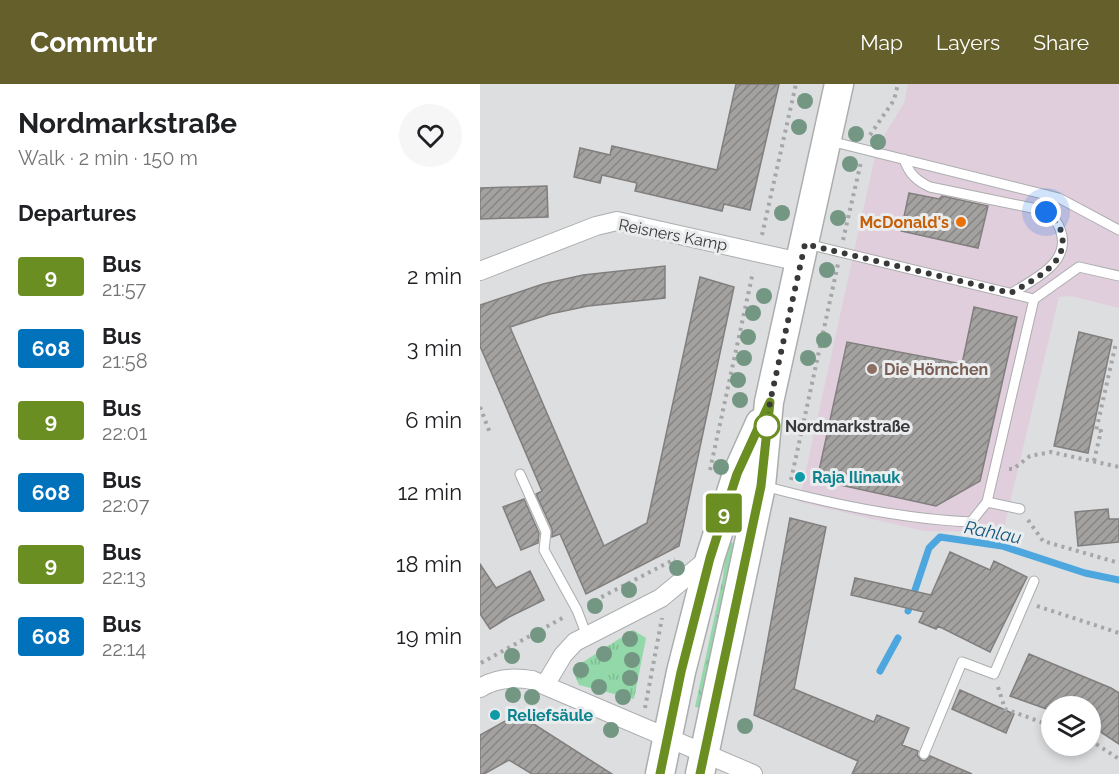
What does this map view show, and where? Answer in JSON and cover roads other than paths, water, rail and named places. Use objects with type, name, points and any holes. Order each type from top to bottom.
[{"type":"main road","points":[[660,774],[681,672],[710,558],[737,474],[770,402],[839,84]]},
{"type":"main road","points":[[702,764],[775,489],[770,402]]},
{"type":"street","name":"Reisners Kamp","points":[[480,271],[596,226],[617,221],[758,253],[802,253]]},
{"type":"street","points":[[545,686],[568,648],[586,636],[661,598],[710,558]]},
{"type":"street","points":[[480,688],[505,679],[532,680],[667,739],[702,764],[753,774]]},
{"type":"lane","points":[[827,141],[1059,198],[1119,230]]},
{"type":"lane","points":[[904,159],[912,175],[920,183],[1037,209],[1052,217],[1059,225],[1062,234],[1062,250],[1057,260],[1049,269],[1011,293]]},
{"type":"lane","points":[[802,253],[841,252],[1034,299]]},
{"type":"lane","points":[[775,489],[905,517],[971,522],[987,502],[1034,299],[1079,267],[1119,276]]},
{"type":"lane","points":[[520,474],[546,532],[544,550],[577,610],[586,636]]},
{"type":"lane","points":[[987,502],[1020,509]]},
{"type":"lane","points":[[924,754],[962,662],[994,674],[1034,581]]},
{"type":"waterway","name":"Rahlau","points":[[908,611],[929,548],[940,537],[1002,546],[1085,573],[1119,580]]},
{"type":"waterway","name":"Rahlau","points":[[880,671],[898,638]]},
{"type":"place","name":"McDonald's","points":[[961,222]]},
{"type":"place","name":"Die Hörnchen","points":[[872,369]]},
{"type":"place","name":"Nordmarkstraße","points":[[767,426]]},
{"type":"place","name":"Raja Ilinauk","points":[[800,477]]},
{"type":"place","name":"Reliefsäule","points":[[495,715]]}]
